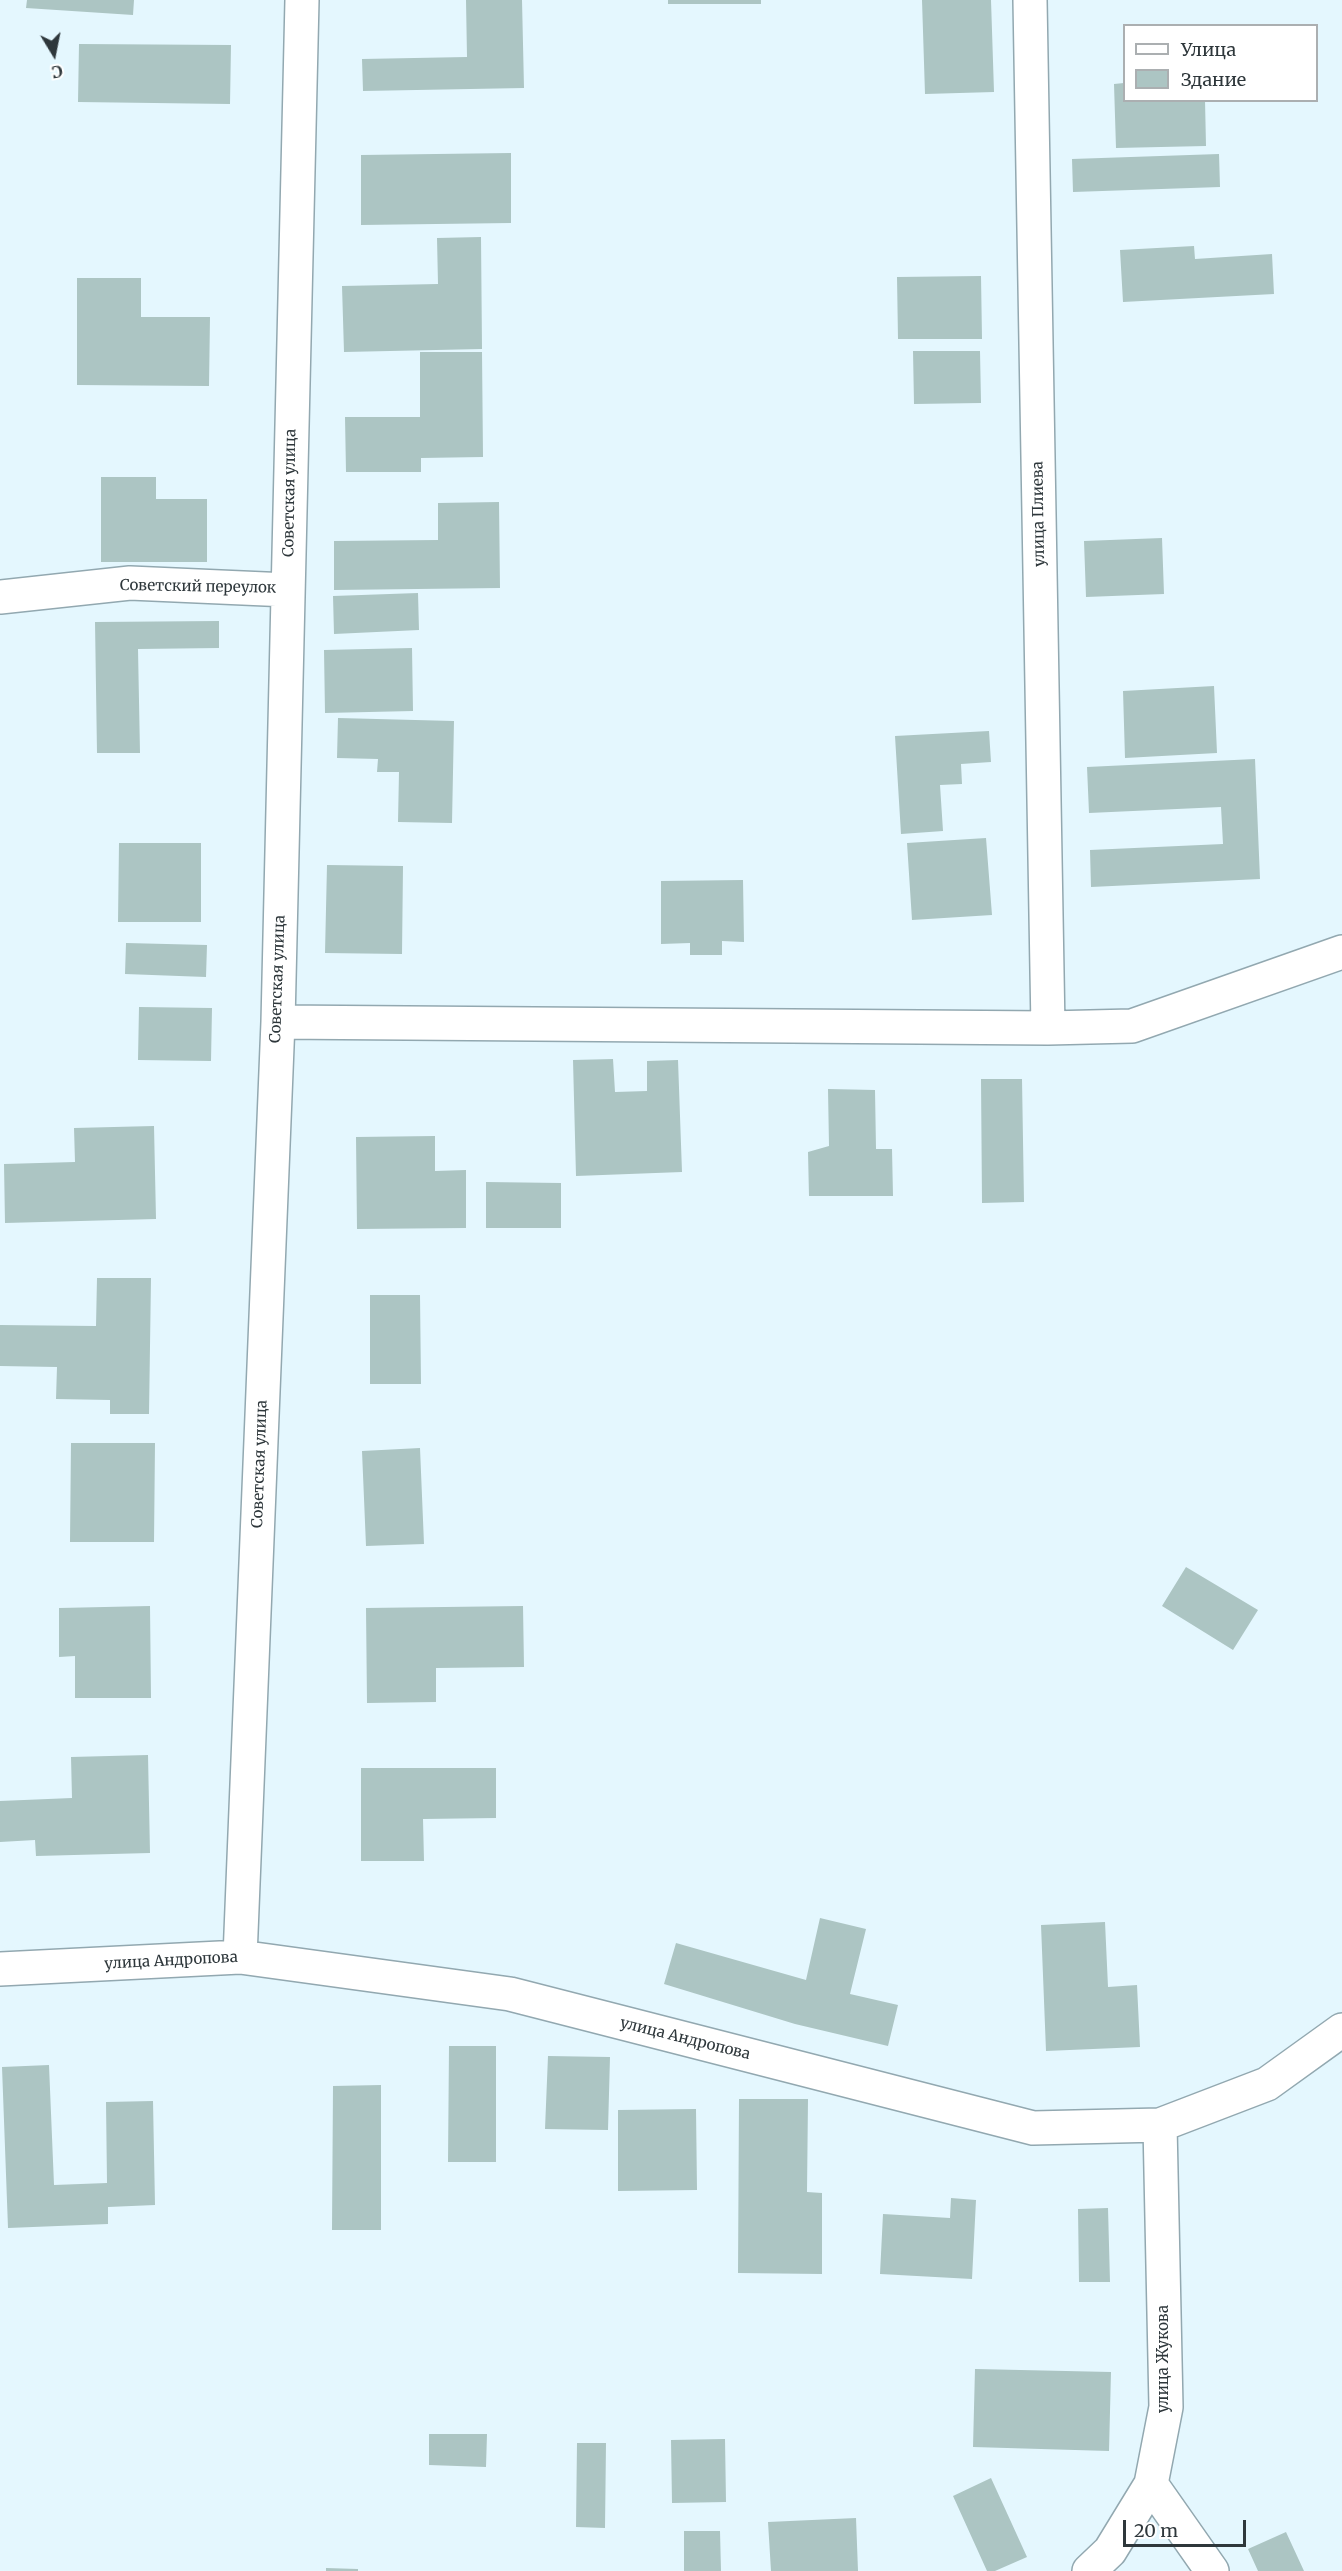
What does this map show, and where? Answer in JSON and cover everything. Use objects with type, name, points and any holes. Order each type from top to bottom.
[{"type":"street","name":"Советская улица","points":[[240,1957],[278,1022],[302,0]]},
{"type":"street","name":"улица Плиева","points":[[1030,0],[1048,1028]]},
{"type":"street","name":"Советский переулок","points":[[0,597],[130,583],[288,590]]},
{"type":"street","points":[[278,1022],[1048,1028],[1132,1026],[1342,952]]},
{"type":"street","name":"улица Андропова","points":[[0,1969],[240,1957],[510,1994],[1033,2128],[1160,2125],[1267,2084],[1342,2030]]},
{"type":"street","name":"улица Жукова","points":[[1089,2571],[1110,2551],[1152,2484],[1166,2407],[1160,2125]]},
{"type":"street","points":[[1152,2484],[1212,2571]]},
{"type":"building","points":[[27,0],[134,0],[133,15],[26,8]]},
{"type":"building","points":[[466,0],[522,0],[524,88],[363,91],[362,59],[467,57]]},
{"type":"building","points":[[668,0],[761,0],[761,4],[668,4]]},
{"type":"building","points":[[922,0],[991,0],[994,92],[925,94]]},
{"type":"building","points":[[79,44],[231,45],[230,104],[78,102]]},
{"type":"building","points":[[1123,83],[1123,102],[1205,102],[1206,146],[1116,148],[1114,84]]},
{"type":"building","points":[[511,153],[511,223],[361,225],[361,155]]},
{"type":"building","points":[[1219,154],[1220,187],[1073,192],[1072,159]]},
{"type":"building","points":[[481,237],[482,349],[344,352],[342,286],[438,284],[437,238]]},
{"type":"building","points":[[1194,246],[1195,259],[1272,254],[1274,294],[1123,302],[1120,250]]},
{"type":"building","points":[[981,276],[982,339],[898,339],[897,277]]},
{"type":"building","points":[[77,278],[141,278],[141,317],[210,317],[209,386],[77,385]]},
{"type":"building","points":[[913,351],[980,351],[981,403],[914,404]]},
{"type":"building","points":[[420,352],[482,352],[483,457],[421,458],[421,472],[346,472],[345,417],[420,417]]},
{"type":"building","points":[[101,477],[156,477],[156,499],[207,499],[207,562],[101,562]]},
{"type":"building","points":[[499,502],[500,588],[334,590],[334,541],[438,540],[438,503]]},
{"type":"building","points":[[1162,538],[1164,594],[1086,597],[1084,541]]},
{"type":"building","points":[[418,593],[419,630],[334,634],[333,596]]},
{"type":"building","points":[[219,621],[219,648],[138,649],[140,753],[97,753],[95,622]]},
{"type":"building","points":[[412,648],[413,711],[325,713],[324,650]]},
{"type":"building","points":[[1214,686],[1217,753],[1125,758],[1123,691]]},
{"type":"building","points":[[338,718],[454,721],[452,823],[398,822],[399,772],[377,772],[378,759],[337,758]]},
{"type":"building","points":[[989,731],[991,762],[961,764],[962,784],[940,785],[943,831],[901,834],[895,736]]},
{"type":"building","points":[[1255,759],[1260,879],[1091,887],[1090,850],[1223,844],[1221,807],[1089,813],[1087,767]]},
{"type":"building","points":[[986,838],[992,915],[912,920],[907,843]]},
{"type":"building","points":[[119,843],[201,843],[201,922],[118,922]]},
{"type":"building","points":[[327,865],[403,866],[402,954],[325,953]]},
{"type":"building","points":[[743,880],[744,942],[722,941],[722,955],[690,955],[690,943],[661,944],[661,881]]},
{"type":"building","points":[[126,943],[207,945],[206,977],[125,974]]},
{"type":"building","points":[[139,1007],[212,1008],[211,1061],[138,1060]]},
{"type":"building","points":[[613,1059],[615,1092],[647,1091],[647,1061],[678,1060],[682,1172],[576,1176],[573,1060]]},
{"type":"building","points":[[981,1079],[1022,1079],[1024,1202],[982,1203]]},
{"type":"building","points":[[828,1089],[875,1090],[876,1149],[892,1149],[893,1196],[809,1196],[808,1152],[829,1146]]},
{"type":"building","points":[[154,1126],[156,1219],[5,1223],[4,1164],[75,1162],[74,1128]]},
{"type":"building","points":[[435,1136],[435,1171],[466,1170],[466,1228],[357,1229],[356,1137]]},
{"type":"building","points":[[486,1182],[561,1183],[561,1228],[486,1228]]},
{"type":"building","points":[[97,1278],[151,1278],[149,1414],[110,1414],[110,1400],[56,1399],[57,1367],[0,1366],[0,1325],[96,1326]]},
{"type":"building","points":[[370,1295],[420,1295],[421,1384],[370,1384]]},
{"type":"building","points":[[71,1443],[155,1443],[154,1542],[70,1542]]},
{"type":"building","points":[[420,1448],[424,1544],[366,1546],[362,1451]]},
{"type":"building","points":[[1186,1567],[1258,1610],[1233,1650],[1162,1606]]},
{"type":"building","points":[[150,1606],[151,1698],[75,1698],[75,1656],[59,1657],[59,1608]]},
{"type":"building","points":[[523,1606],[524,1667],[436,1668],[436,1702],[367,1703],[366,1608]]},
{"type":"building","points":[[148,1755],[150,1853],[36,1856],[35,1840],[0,1842],[0,1801],[72,1798],[71,1757]]},
{"type":"building","points":[[361,1768],[496,1768],[496,1818],[423,1819],[424,1861],[361,1861]]},
{"type":"building","points":[[820,1918],[866,1929],[850,1994],[898,2005],[888,2046],[795,2024],[664,1984],[676,1943],[806,1980]]},
{"type":"building","points":[[1105,1922],[1108,1987],[1137,1985],[1140,2047],[1046,2051],[1041,1925]]},
{"type":"building","points":[[449,2046],[496,2046],[496,2162],[448,2162]]},
{"type":"building","points":[[548,2056],[610,2057],[608,2130],[545,2129]]},
{"type":"building","points":[[49,2065],[54,2185],[107,2183],[106,2102],[153,2101],[155,2205],[108,2207],[108,2224],[8,2228],[2,2067]]},
{"type":"building","points":[[381,2085],[381,2230],[332,2230],[333,2086]]},
{"type":"building","points":[[739,2099],[808,2099],[807,2192],[822,2193],[822,2274],[738,2273]]},
{"type":"building","points":[[696,2109],[697,2190],[618,2191],[618,2110]]},
{"type":"building","points":[[951,2198],[976,2200],[972,2279],[880,2274],[883,2214],[950,2218]]},
{"type":"building","points":[[1108,2208],[1110,2282],[1079,2282],[1078,2209]]},
{"type":"building","points":[[975,2369],[1111,2372],[1109,2451],[973,2447]]},
{"type":"building","points":[[429,2434],[487,2434],[486,2467],[429,2465]]},
{"type":"building","points":[[725,2439],[726,2502],[672,2503],[671,2440]]},
{"type":"building","points":[[577,2443],[606,2443],[605,2528],[576,2527]]},
{"type":"building","points":[[991,2478],[1027,2557],[995,2571],[987,2571],[953,2496]]},
{"type":"building","points":[[856,2518],[858,2571],[771,2571],[768,2522]]},
{"type":"building","points":[[684,2531],[720,2531],[721,2571],[684,2571]]},
{"type":"building","points":[[1286,2532],[1304,2571],[1258,2571],[1248,2549]]},
{"type":"building","points":[[326,2568],[358,2569],[358,2571],[326,2571]]}]
